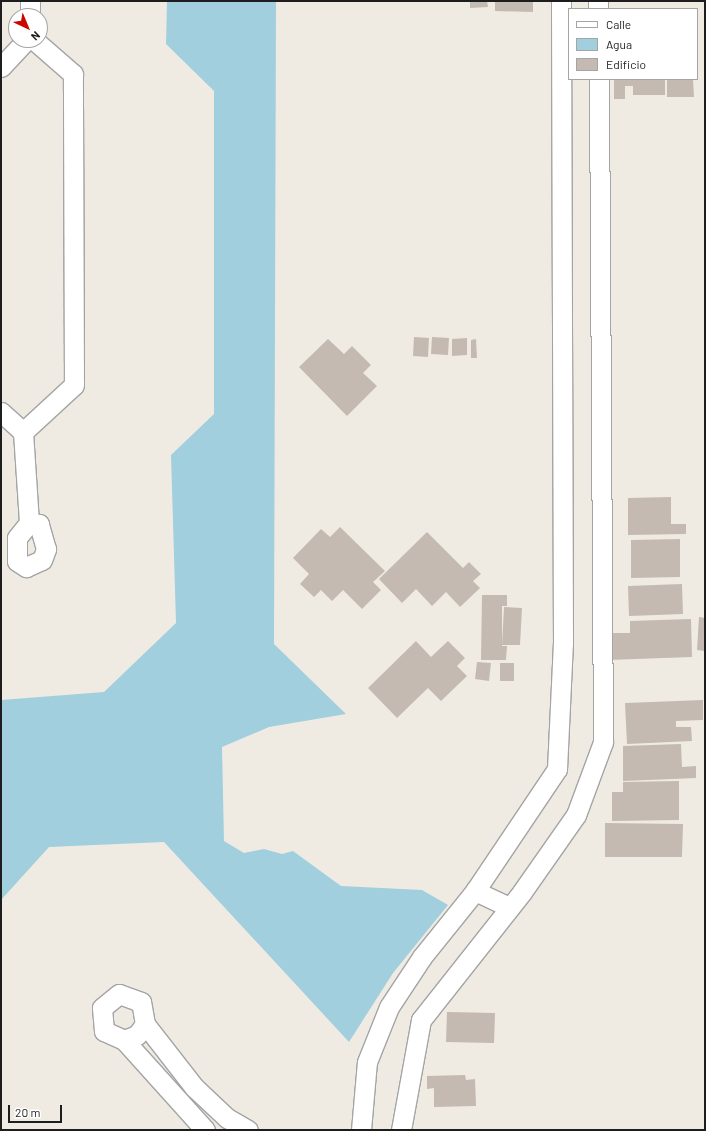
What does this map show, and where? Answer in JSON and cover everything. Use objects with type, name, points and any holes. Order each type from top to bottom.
[{"type":"street","points":[[361,1130],[367,1062],[381,1024],[422,957],[475,892],[557,769],[563,642],[561,1]]},
{"type":"street","points":[[1,67],[19,48]]},
{"type":"street","points":[[23,432],[74,385],[73,74],[43,48]]},
{"type":"street","points":[[401,1130],[421,1020],[510,907],[576,815],[603,742],[599,80]]},
{"type":"street","points":[[1,412],[23,432],[29,523]]},
{"type":"street","points":[[475,892],[510,907]]},
{"type":"street","points":[[206,1130],[183,1107],[124,1040],[104,1030],[102,1008],[120,994],[141,1002],[145,1024],[194,1087],[227,1118],[248,1130]]},
{"type":"street","points":[[124,1040],[137,1035],[145,1024]]},
{"type":"street","points":[[183,1107],[194,1087]]},
{"type":"water","points":[[167,1],[276,1],[274,644],[346,714],[269,727],[222,747],[224,841],[244,853],[264,849],[282,854],[293,851],[341,886],[422,890],[448,905],[393,973],[349,1042],[164,842],[49,847],[1,900],[1,700],[104,692],[176,623],[171,455],[214,414],[214,91],[166,44]]},
{"type":"building","points":[[470,1],[487,1],[488,7],[470,8]]},
{"type":"building","points":[[495,1],[533,1],[533,12],[495,11]]},
{"type":"building","points":[[614,80],[665,80],[665,95],[633,95],[633,86],[625,86],[625,99],[614,99]]},
{"type":"building","points":[[667,80],[693,80],[694,97],[667,97]]},
{"type":"building","points":[[414,337],[429,338],[428,357],[413,356]]},
{"type":"building","points":[[432,337],[449,338],[448,355],[431,354]]},
{"type":"building","points":[[467,338],[467,355],[452,356],[452,339]]},
{"type":"building","points":[[328,339],[344,354],[352,346],[371,365],[363,373],[377,386],[347,416],[299,367]]},
{"type":"building","points":[[476,339],[477,358],[471,358],[471,340]]},
{"type":"building","points":[[671,497],[671,524],[686,524],[686,534],[628,535],[628,498]]},
{"type":"building","points":[[340,527],[385,571],[373,582],[381,590],[362,609],[343,590],[332,601],[321,590],[314,597],[300,584],[309,574],[293,558],[321,529],[330,537]]},
{"type":"building","points":[[427,532],[463,568],[469,562],[481,574],[473,581],[480,588],[460,607],[446,592],[432,606],[416,589],[402,603],[379,579]]},
{"type":"building","points":[[680,539],[680,577],[631,578],[631,540]]},
{"type":"building","points":[[682,584],[683,614],[629,616],[628,586]]},
{"type":"building","points":[[482,595],[507,595],[507,606],[502,606],[502,646],[507,646],[506,660],[481,660]]},
{"type":"building","points":[[504,607],[522,608],[520,645],[502,645]]},
{"type":"building","points":[[699,617],[705,618],[705,651],[697,650]]},
{"type":"building","points":[[691,619],[692,657],[608,660],[607,633],[630,633],[630,621]]},
{"type":"building","points":[[416,641],[431,657],[448,641],[465,658],[457,666],[467,676],[441,701],[428,688],[397,718],[368,688]]},
{"type":"building","points":[[477,662],[491,663],[489,681],[475,679]]},
{"type":"building","points":[[500,663],[514,663],[514,681],[500,681]]},
{"type":"building","points":[[703,700],[703,720],[676,721],[676,727],[691,727],[692,741],[627,744],[625,703]]},
{"type":"building","points":[[681,744],[682,767],[696,766],[696,778],[623,781],[623,746]]},
{"type":"building","points":[[679,781],[679,820],[612,821],[612,792],[623,792],[623,782]]},
{"type":"building","points":[[605,823],[683,824],[682,857],[605,857]]},
{"type":"building","points":[[447,1012],[495,1013],[494,1043],[446,1042]]},
{"type":"building","points":[[465,1075],[466,1080],[475,1079],[476,1106],[434,1107],[434,1088],[427,1089],[427,1076]]}]
